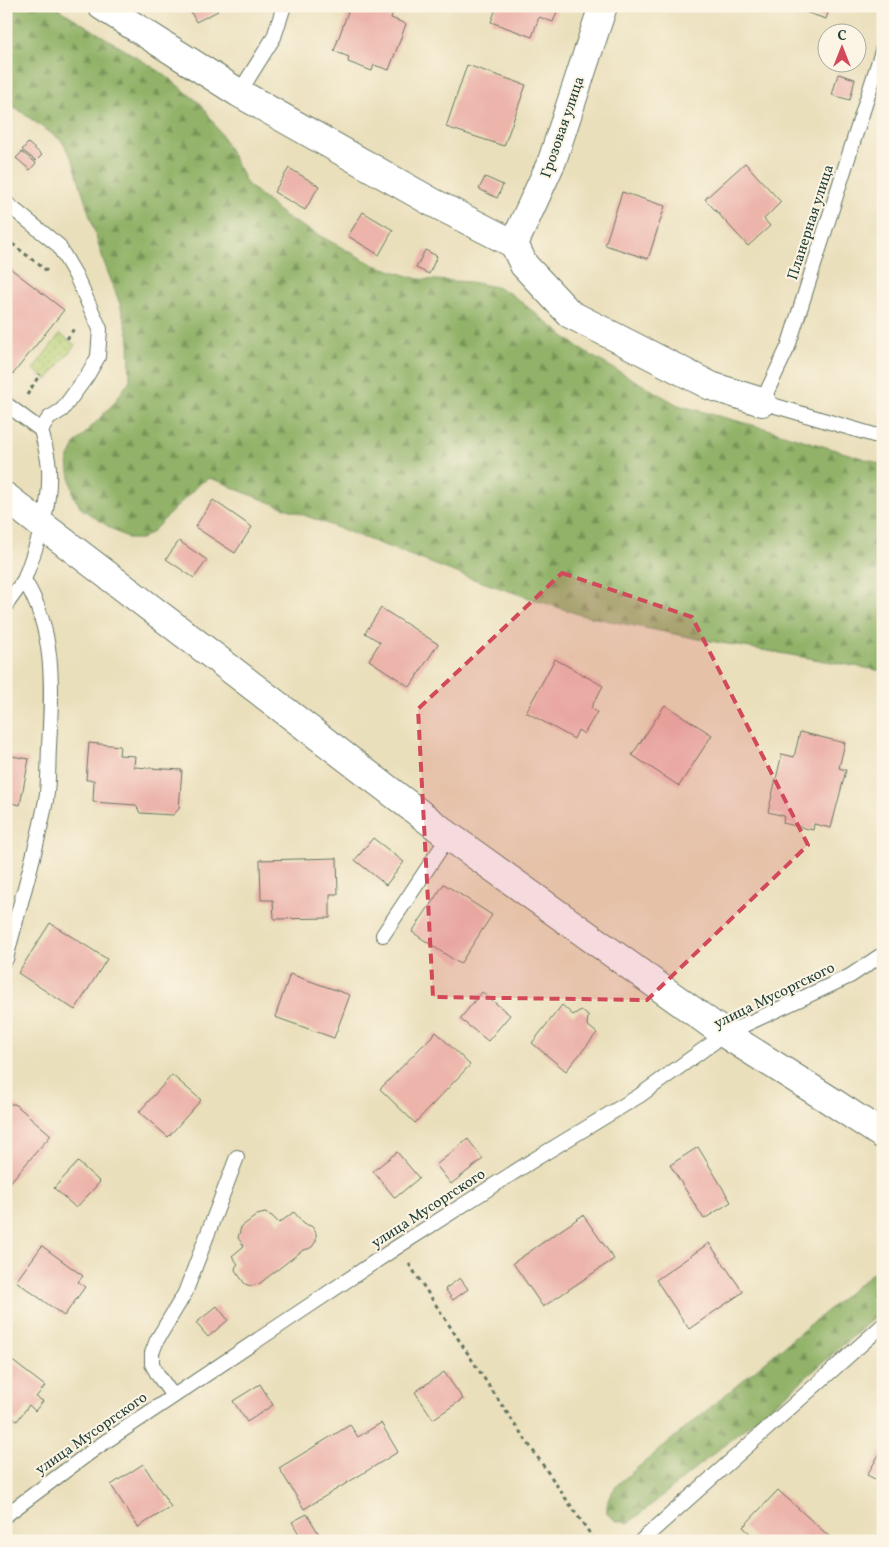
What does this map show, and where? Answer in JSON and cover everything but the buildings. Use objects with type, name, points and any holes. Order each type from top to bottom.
[{"type":"street","points":[[102,6],[239,93],[432,202],[514,244],[524,265],[570,314],[711,386],[762,402]]},
{"type":"street","name":"Грозовая улица","points":[[514,244],[552,161],[602,6]]},
{"type":"street","points":[[6,496],[449,836],[725,1034],[883,1136]]},
{"type":"lane","points":[[239,93],[274,38],[284,6]]},
{"type":"lane","name":"Планерная улица","points":[[762,402],[788,346],[883,48]]},
{"type":"lane","points":[[6,203],[58,245],[75,274],[100,329],[98,357],[87,376],[62,410],[49,418],[41,430]]},
{"type":"lane","points":[[762,402],[883,436]]},
{"type":"lane","points":[[6,404],[41,430],[49,466],[49,496],[43,526],[24,580],[6,605]]},
{"type":"lane","points":[[6,959],[47,798],[51,716],[50,655],[46,630],[33,594],[24,580]]},
{"type":"lane","points":[[383,935],[449,836]]},
{"type":"lane","name":"улица Мусоргского","points":[[6,1515],[96,1448],[173,1396],[398,1247],[535,1159],[640,1096],[725,1034],[850,976],[883,954]]},
{"type":"lane","points":[[173,1396],[152,1364],[152,1353],[157,1340],[185,1293],[237,1157]]},
{"type":"lane","points":[[641,1541],[883,1325]]},
{"type":"path","points":[[6,239],[48,271]]},
{"type":"path","points":[[67,339],[76,325]]},
{"type":"path","points":[[19,393],[26,398],[40,374]]},
{"type":"path","points":[[398,1247],[499,1401],[595,1541]]},
{"type":"highlighted area","points":[[562,573],[692,617],[808,845],[647,1000],[433,997],[418,709]]},
{"type":"green space","points":[[6,6],[54,6],[162,73],[202,105],[222,136],[247,184],[287,218],[374,265],[418,279],[470,282],[496,287],[511,294],[583,351],[678,405],[767,429],[883,466],[883,671],[699,639],[581,615],[470,578],[209,478],[199,484],[151,533],[141,539],[130,539],[82,509],[74,497],[68,459],[76,443],[114,403],[130,380],[129,337],[73,161],[62,141],[6,101]]},
{"type":"green space","points":[[60,334],[75,345],[47,380],[33,369]]},
{"type":"green space","points":[[883,1264],[883,1310],[795,1387],[629,1523],[617,1521],[607,1514],[609,1498],[618,1484]]}]
